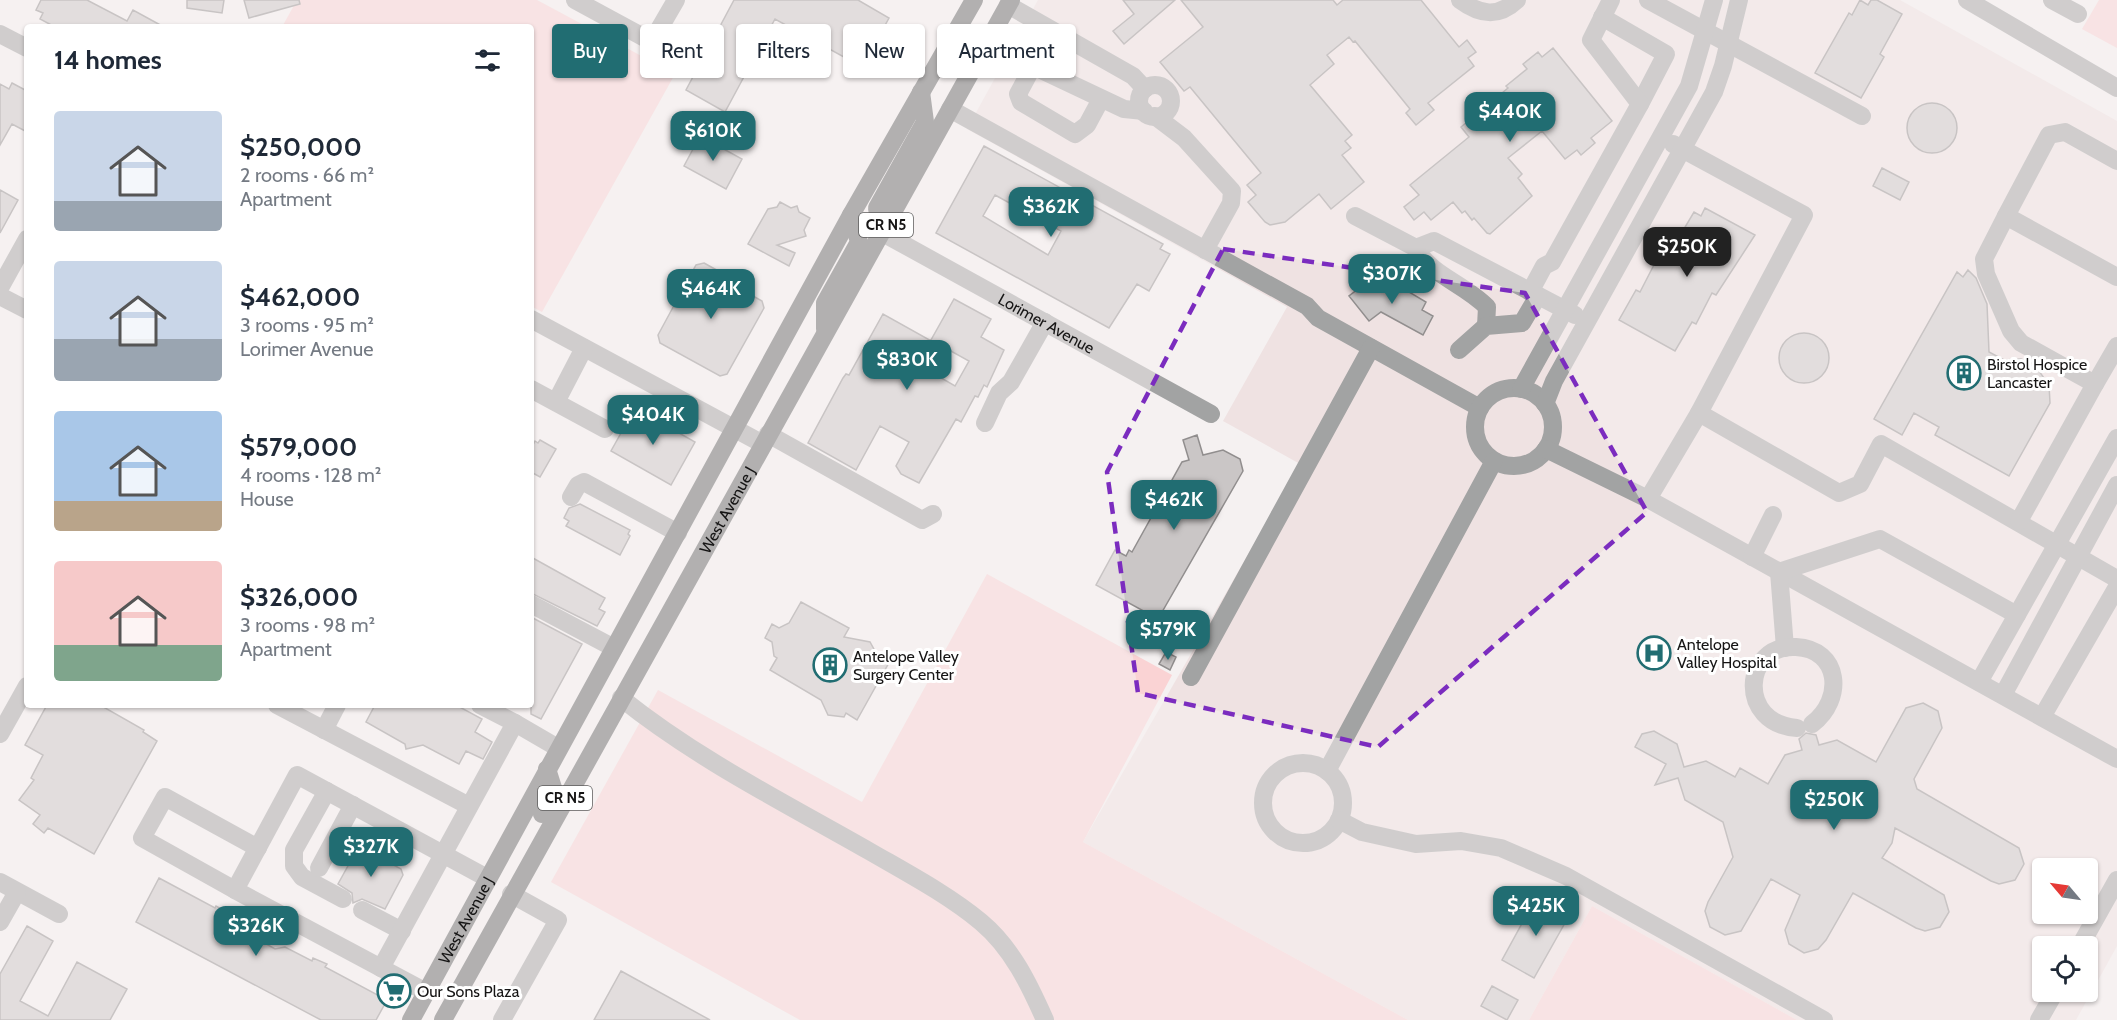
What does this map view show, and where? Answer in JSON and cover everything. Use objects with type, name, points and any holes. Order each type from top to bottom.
[{"type":"main road","name":"West Avenue J","points":[[411,1020],[851,215],[974,0]]},
{"type":"main road","name":"West Avenue J","points":[[443,1020],[511,894],[1009,3]]},
{"type":"main road","points":[[881,232],[877,208],[925,122],[921,92]]},
{"type":"main road","points":[[825,334],[825,303],[859,242],[851,215]]},
{"type":"main road","points":[[511,894],[512,869],[554,791],[547,769]]},
{"type":"main road","points":[[432,1020],[431,1017],[492,905],[487,878]]},
{"type":"street","points":[[575,0],[645,38],[658,31],[676,0]]},
{"type":"street","points":[[1460,0],[1485,14],[1502,11],[1517,0]]},
{"type":"street","points":[[1611,0],[1591,40],[1640,104]]},
{"type":"street","points":[[1648,0],[1862,116]]},
{"type":"street","points":[[1521,389],[1689,86],[1714,0]]},
{"type":"street","points":[[1545,404],[1587,322],[1714,92],[1739,0]]},
{"type":"street","points":[[1967,0],[2117,88]]},
{"type":"street","points":[[2001,0],[2004,20]]},
{"type":"street","points":[[2052,0],[2078,14]]},
{"type":"street","points":[[1009,3],[1133,76],[1145,89]]},
{"type":"street","points":[[1459,350],[1486,326],[1522,323],[1544,266],[1552,262],[1666,54],[1602,18]]},
{"type":"street","points":[[0,33],[24,46]]},
{"type":"street","points":[[1101,99],[1124,109],[1149,114],[1168,110],[1170,95],[1159,85],[1145,89]]},
{"type":"street","points":[[1145,89],[1140,102],[1149,114],[1184,138],[1232,191],[1232,203],[1205,250]]},
{"type":"street","points":[[950,109],[1307,306],[1318,318],[1480,408]]},
{"type":"street","points":[[2095,384],[2021,343],[2011,331],[1986,274],[1984,259],[2049,135],[2065,132],[2117,160]]},
{"type":"street","points":[[1648,500],[1699,413],[1804,215],[1660,137]]},
{"type":"street","points":[[1355,216],[1416,248],[1423,262],[1473,292],[1487,307],[1486,326]]},
{"type":"street","points":[[2006,216],[2117,277]]},
{"type":"street","name":"Lorimer Avenue","points":[[881,232],[1211,414]]},
{"type":"street","points":[[1416,248],[1434,241],[1587,322]]},
{"type":"street","points":[[0,288],[24,244]]},
{"type":"street","points":[[0,296],[24,308]]},
{"type":"street","points":[[534,321],[735,429],[766,439],[922,520],[933,514]]},
{"type":"street","points":[[985,423],[999,393],[1011,382],[1045,322]]},
{"type":"street","points":[[2019,521],[2117,346]]},
{"type":"street","points":[[556,402],[584,348]]},
{"type":"street","points":[[1191,677],[1371,348]]},
{"type":"street","points":[[1504,389],[1521,389],[1530,392],[1545,404],[1549,412],[1552,431],[1546,449],[1532,462],[1513,466],[1494,461],[1486,455],[1476,438],[1475,420],[1480,408],[1496,393],[1504,389]]},
{"type":"street","points":[[534,391],[605,429]]},
{"type":"street","points":[[1699,413],[1839,493],[1860,484],[1881,444],[2117,579]]},
{"type":"street","points":[[1979,682],[2117,438]]},
{"type":"street","points":[[1546,449],[1648,500],[2117,759]]},
{"type":"street","points":[[1327,771],[1494,461]]},
{"type":"street","points":[[571,497],[578,485],[584,482],[678,532]]},
{"type":"street","points":[[2003,695],[2117,484]]},
{"type":"street","points":[[1752,557],[1773,516]]},
{"type":"street","points":[[1779,572],[1880,538],[2017,615]]},
{"type":"street","points":[[1779,572],[1785,648]]},
{"type":"street","points":[[2042,717],[2117,587]]},
{"type":"street","points":[[534,606],[614,648]]},
{"type":"street","points":[[1785,648],[1810,650],[1829,668],[1834,680],[1834,693],[1830,705],[1804,726],[1783,727],[1771,722],[1761,712],[1753,687],[1755,674],[1762,662],[1772,653],[1785,648]]},
{"type":"street","points":[[0,734],[24,691]]},
{"type":"street","points":[[621,698],[648,720],[713,762],[931,887],[982,923],[1023,971],[1045,1020]]},
{"type":"street","points":[[284,708],[469,806]]},
{"type":"street","points":[[324,730],[335,708]]},
{"type":"street","points":[[486,708],[558,748]]},
{"type":"street","points":[[381,968],[514,723]]},
{"type":"street","points":[[1299,764],[1309,764],[1327,771],[1339,785],[1342,794],[1339,820],[1334,829],[1319,840],[1300,843],[1282,837],[1265,815],[1264,795],[1267,786],[1280,771],[1299,764]]},
{"type":"street","points":[[235,890],[297,775],[487,878]]},
{"type":"street","points":[[327,791],[294,850],[294,866],[302,877],[343,899]]},
{"type":"street","points":[[258,848],[165,797],[142,838],[426,992]]},
{"type":"street","points":[[319,868],[353,805]]},
{"type":"street","points":[[1339,820],[1362,832],[1416,844],[1461,841],[1501,848],[1566,876],[1824,1020]]},
{"type":"street","points":[[2086,936],[2117,880]]},
{"type":"street","points":[[0,882],[58,914]]},
{"type":"street","points":[[0,922],[17,891]]},
{"type":"street","points":[[502,1020],[558,920],[511,894]]},
{"type":"street","points":[[362,910],[402,931]]},
{"type":"street","points":[[2039,1020],[2049,1002]]},
{"type":"highlighted area","points":[[1223,249],[1525,293],[1647,512],[1378,747],[1138,693],[1107,472]]},
{"type":"shaded area","points":[[297,0],[537,0],[582,24],[552,24],[552,78],[628,78],[628,49],[640,55],[640,78],[673,78],[542,312],[534,308],[534,24],[284,24]]},
{"type":"shaded area","name":"Antelope Valley Hospital","points":[[1038,0],[1900,0],[2117,121],[2117,946],[2098,980],[2098,936],[2032,936],[2032,1002],[2086,1002],[2076,1020],[1797,1020],[1592,906],[1529,1020],[1408,1020],[1083,842],[1300,464],[1223,421],[1287,307],[967,129],[995,78],[1076,78],[1076,24],[1025,24]]},
{"type":"shaded area","points":[[2099,0],[2117,0],[2117,48],[2082,29]]},
{"type":"shaded area","points":[[987,574],[1172,675],[1083,842],[1408,1020],[800,1020],[551,882],[658,690],[862,802]]},
{"type":"shaded area","points":[[1592,906],[1797,1020],[1529,1020]]},
{"type":"building","points":[[41,0],[87,0],[127,21],[133,10],[159,24],[49,24],[40,19],[43,13],[36,10]]},
{"type":"building","points":[[187,0],[224,0],[222,13],[187,8]]},
{"type":"building","points":[[244,0],[299,0],[300,4],[249,18]]},
{"type":"building","points":[[734,0],[858,0],[889,18],[886,24],[843,24],[843,57],[831,50],[831,24],[784,24],[775,19],[772,24],[736,24],[736,78],[743,78],[725,112],[686,90],[692,78],[724,78],[724,24],[721,24]]},
{"type":"building","points":[[1123,0],[1175,0],[1124,44],[1113,31],[1134,14]]},
{"type":"building","points":[[1181,0],[1333,0],[1337,5],[1343,0],[1421,0],[1459,47],[1467,40],[1476,52],[1468,58],[1474,66],[1428,103],[1434,110],[1416,125],[1406,113],[1410,109],[1355,41],[1353,42],[1349,37],[1327,55],[1334,64],[1310,85],[1352,135],[1345,141],[1351,148],[1342,155],[1364,182],[1331,209],[1319,194],[1285,222],[1270,225],[1248,202],[1256,195],[1247,185],[1261,173],[1190,87],[1184,91],[1160,62],[1203,27]]},
{"type":"building","points":[[1860,0],[1868,5],[1871,0],[1877,0],[1902,14],[1880,54],[1884,57],[1861,98],[1815,73],[1849,13],[1852,15]]},
{"type":"building","points":[[1553,48],[1612,121],[1591,138],[1595,143],[1581,155],[1577,150],[1565,159],[1542,131],[1508,158],[1522,174],[1518,178],[1532,196],[1490,234],[1474,218],[1472,220],[1465,211],[1462,213],[1453,202],[1431,220],[1424,212],[1414,220],[1404,207],[1419,195],[1410,185],[1469,137],[1461,127],[1527,69],[1523,64],[1538,52],[1542,57]]},
{"type":"building","points":[[12,83],[24,89],[24,130],[12,124],[0,145],[0,84],[9,89]]},
{"type":"building","points":[[1927,103],[1937,103],[1950,110],[1957,123],[1957,133],[1950,146],[1937,153],[1927,153],[1918,149],[1911,142],[1907,133],[1907,123],[1911,114],[1918,107]]},
{"type":"building","points":[[700,136],[742,159],[726,189],[684,166]]},
{"type":"building","points":[[984,146],[1163,244],[1160,249],[1170,254],[1149,291],[1137,284],[1109,328],[936,233]],"holes":[[[995,195],[1061,231],[1048,255],[983,216]]]},
{"type":"building","points":[[1882,168],[1909,182],[1900,200],[1873,186]]},
{"type":"building","points":[[0,190],[18,200],[0,233]]},
{"type":"building","points":[[780,202],[791,208],[797,206],[799,212],[810,218],[804,230],[806,236],[777,245],[795,253],[789,266],[748,244],[768,209],[777,207]]},
{"type":"building","points":[[1705,208],[1755,235],[1716,295],[1712,293],[1696,324],[1692,322],[1675,351],[1619,320],[1636,290],[1640,292],[1656,261],[1660,263],[1677,232],[1681,234],[1694,212],[1701,216]]},
{"type":"building","points":[[704,263],[742,284],[744,291],[762,301],[764,308],[727,374],[720,376],[660,343],[658,335],[696,265]]},
{"type":"building","name":"Birstol Hospice Lancaster","points":[[1968,270],[1976,278],[1987,304],[1989,352],[2004,360],[2021,359],[2034,364],[2049,385],[2050,403],[2009,476],[1935,435],[1939,427],[1914,413],[1902,435],[1874,419],[1957,272],[1963,277]]},
{"type":"building","points":[[1371,279],[1381,292],[1389,280],[1426,302],[1422,310],[1433,316],[1423,335],[1381,312],[1369,321],[1349,296]]},
{"type":"building","points":[[954,299],[991,319],[981,337],[1004,350],[987,387],[984,385],[978,397],[975,396],[961,422],[956,419],[919,483],[901,474],[896,466],[909,442],[880,426],[856,470],[808,443],[843,378],[846,374],[849,375],[883,314],[935,343],[922,367],[955,386],[969,361],[931,340]]},
{"type":"building","points":[[1799,333],[1809,333],[1822,340],[1829,353],[1829,363],[1822,376],[1809,383],[1799,383],[1790,379],[1783,372],[1779,363],[1779,353],[1783,344],[1790,337]]},
{"type":"building","points":[[635,408],[695,442],[671,485],[611,451]]},
{"type":"building","points":[[1197,435],[1203,455],[1223,450],[1240,459],[1243,471],[1158,619],[1096,585],[1115,550],[1126,556],[1129,550],[1132,552],[1182,462],[1189,460],[1183,440]]},
{"type":"building","points":[[540,440],[556,449],[540,477],[534,474],[534,443],[535,441],[538,443]]},
{"type":"building","points":[[580,504],[630,530],[628,534],[630,536],[620,555],[566,526],[569,521],[564,518],[569,508]]},
{"type":"building","points":[[534,559],[605,598],[599,609],[605,612],[597,626],[534,594]]},
{"type":"building","name":"Antelope Valley Surgery Center","points":[[801,602],[849,628],[844,637],[870,642],[875,651],[891,659],[857,720],[846,713],[844,717],[828,715],[821,700],[770,670],[777,658],[774,656],[772,642],[765,638],[772,624],[779,628],[789,623]]},
{"type":"building","points":[[534,619],[582,644],[541,719],[531,714],[531,708],[534,708]]},
{"type":"building","points":[[1166,652],[1176,657],[1170,670],[1159,664]]},
{"type":"building","points":[[1923,703],[1938,711],[1942,728],[1914,779],[1917,789],[2019,848],[2024,864],[2015,880],[1999,884],[1991,881],[1895,828],[1892,843],[1882,858],[1944,895],[1949,912],[1940,927],[1925,931],[1916,928],[1853,893],[1826,940],[1818,949],[1804,953],[1789,944],[1785,930],[1800,895],[1771,879],[1741,931],[1725,935],[1710,927],[1705,911],[1733,857],[1723,822],[1685,800],[1678,778],[1655,785],[1666,764],[1635,747],[1642,734],[1654,731],[1677,744],[1684,767],[1706,761],[1735,777],[1740,768],[1768,784],[1785,755],[1802,750],[1799,739],[1806,733],[1816,735],[1819,745],[1837,740],[1876,762],[1906,708]]},
{"type":"building","points":[[45,708],[105,708],[144,730],[143,732],[157,741],[94,854],[48,828],[44,833],[33,824],[40,815],[19,800],[34,780],[31,778],[43,755],[25,745]]},
{"type":"building","points":[[373,708],[462,708],[482,719],[475,732],[492,742],[483,759],[466,751],[459,764],[423,745],[406,749],[405,744],[366,722]]},
{"type":"building","points":[[359,846],[401,869],[403,875],[385,909],[362,899],[353,903],[352,893],[338,884]]},
{"type":"building","points":[[159,878],[229,913],[228,915],[248,926],[252,936],[275,949],[285,947],[312,961],[313,958],[327,964],[325,967],[387,1000],[376,1020],[321,1020],[136,922]]},
{"type":"building","points":[[1537,896],[1570,914],[1534,978],[1502,960]]},
{"type":"building","points":[[27,926],[53,941],[20,1001],[48,1016],[77,962],[127,989],[110,1020],[0,1020],[0,974]]},
{"type":"building","points":[[621,971],[710,1020],[594,1020]]},
{"type":"building","points":[[1492,986],[1518,1000],[1507,1020],[1481,1006]]},
{"type":"place","name":"Birstol Hospice Lancaster","points":[[1964,373]]},
{"type":"place","name":"Antelope Valley Hospital","points":[[1654,653]]},
{"type":"place","name":"Antelope Valley Surgery Center","points":[[830,665]]},
{"type":"place","name":"Our Sons Plaza","points":[[394,991]]}]
